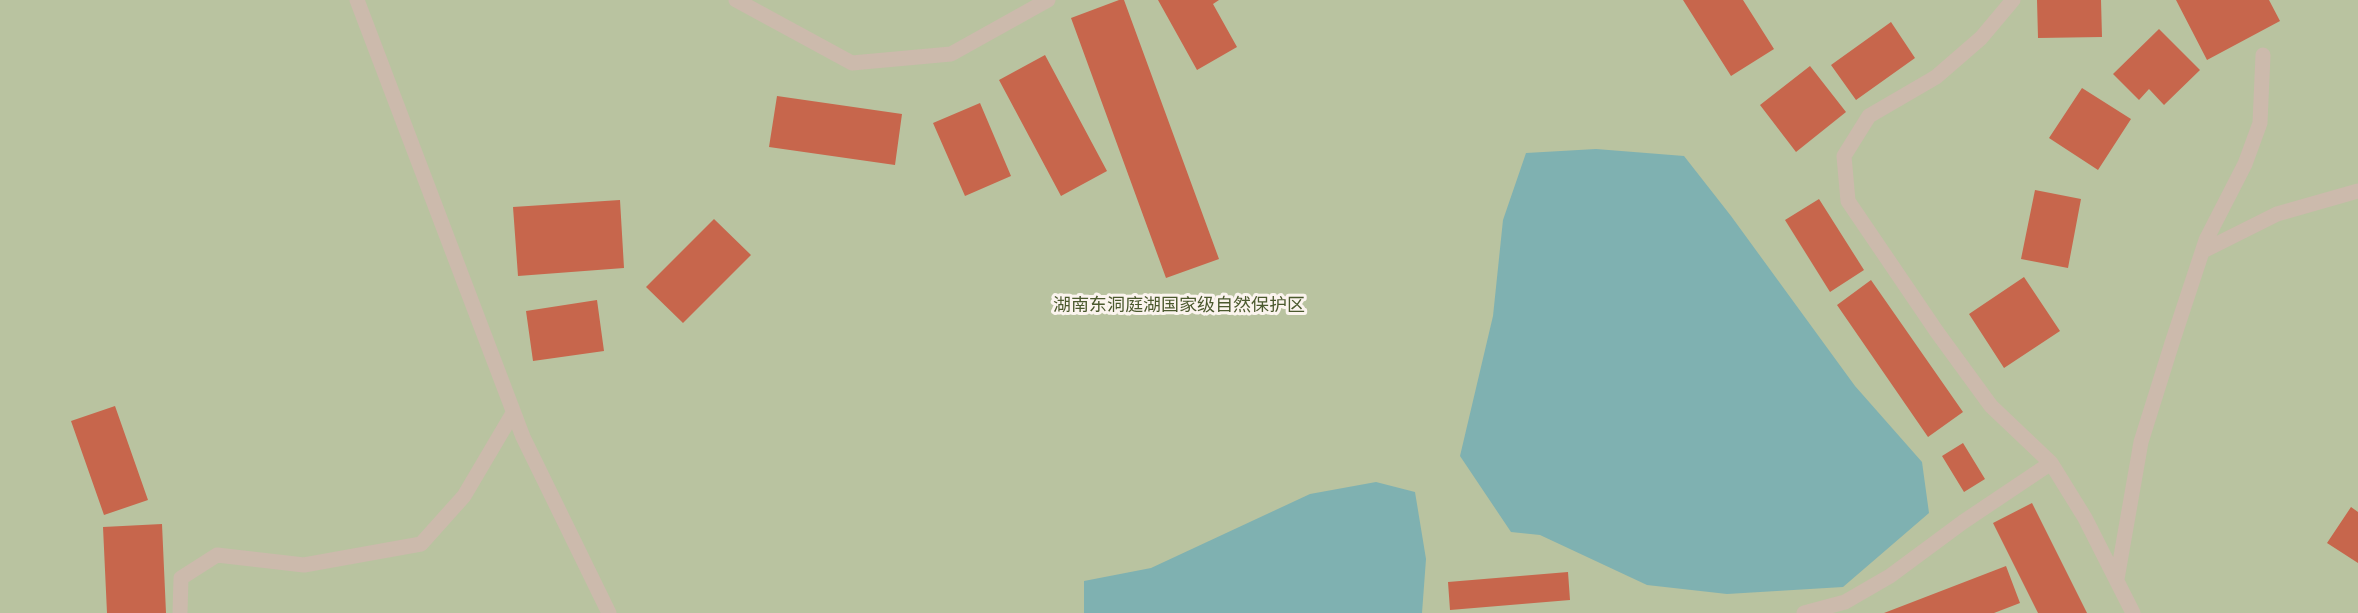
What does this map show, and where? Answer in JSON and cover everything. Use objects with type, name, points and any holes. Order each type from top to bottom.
[{"type":"street","points":[[357,0],[513,413],[609,613]]},
{"type":"street","points":[[736,0],[852,63],[951,54],[1048,0]]},
{"type":"street","points":[[2013,0],[1982,38],[1936,77],[1869,116],[1844,156],[1848,201],[1984,397],[2051,463],[2085,518],[2133,613]]},
{"type":"street","points":[[2117,579],[2141,442],[2202,251],[2244,164],[2260,123],[2263,55]]},
{"type":"street","points":[[2202,251],[2277,214],[2358,191]]},
{"type":"street","points":[[180,613],[181,578],[218,555],[304,565],[421,544],[464,496],[513,413]]},
{"type":"street","points":[[1804,613],[1845,602],[1890,576],[1963,522],[2051,463]]},
{"type":"green space","name":"湖南东洞庭湖国家级自然保护区","points":[[0,0],[2358,0],[2358,613],[0,613]]},
{"type":"water","points":[[1596,149],[1684,156],[1731,216],[1855,386],[1922,462],[1929,513],[1843,587],[1727,594],[1647,585],[1540,535],[1511,532],[1460,456],[1493,316],[1503,220],[1526,153]]},
{"type":"water","points":[[1376,482],[1415,492],[1426,559],[1422,613],[1084,613],[1084,581],[1151,568],[1310,494]]},
{"type":"building","points":[[1124,0],[1219,259],[1166,278],[1071,18]]},
{"type":"building","points":[[1158,0],[1219,0],[1213,4],[1237,47],[1197,70]]},
{"type":"building","points":[[1683,0],[1743,0],[1774,49],[1731,76]]},
{"type":"building","points":[[2037,0],[2101,0],[2102,37],[2038,38]]},
{"type":"building","points":[[2176,0],[2269,0],[2280,21],[2207,60]]},
{"type":"building","points":[[1891,22],[1915,58],[1856,100],[1831,65]]},
{"type":"building","points":[[2159,29],[2200,70],[2164,105],[2149,89],[2139,100],[2113,74]]},
{"type":"building","points":[[1045,55],[1107,171],[1061,196],[999,80]]},
{"type":"building","points":[[1810,66],[1846,112],[1796,152],[1760,105]]},
{"type":"building","points":[[2082,88],[2131,119],[2098,170],[2049,138]]},
{"type":"building","points":[[777,96],[902,114],[895,165],[769,147]]},
{"type":"building","points":[[980,103],[1011,176],[965,196],[933,123]]},
{"type":"building","points":[[2035,190],[2081,199],[2068,268],[2021,259]]},
{"type":"building","points":[[1819,199],[1864,270],[1830,292],[1785,220]]},
{"type":"building","points":[[620,200],[624,268],[518,276],[513,207]]},
{"type":"building","points":[[714,219],[751,255],[683,323],[646,287]]},
{"type":"building","points":[[2024,277],[2060,331],[2004,368],[1969,314]]},
{"type":"building","points":[[1871,280],[1963,412],[1928,437],[1837,305]]},
{"type":"building","points":[[597,300],[604,351],[533,361],[526,311]]},
{"type":"building","points":[[115,406],[148,500],[104,515],[71,421]]},
{"type":"building","points":[[1963,443],[1985,479],[1964,492],[1942,456]]},
{"type":"building","points":[[2032,503],[2087,613],[2038,613],[1993,523]]},
{"type":"building","points":[[2351,507],[2358,512],[2358,563],[2327,543]]},
{"type":"building","points":[[162,524],[166,613],[107,613],[103,527]]},
{"type":"building","points":[[2006,566],[2020,603],[1994,613],[1884,613]]},
{"type":"building","points":[[1568,572],[1570,600],[1450,610],[1448,582]]}]
